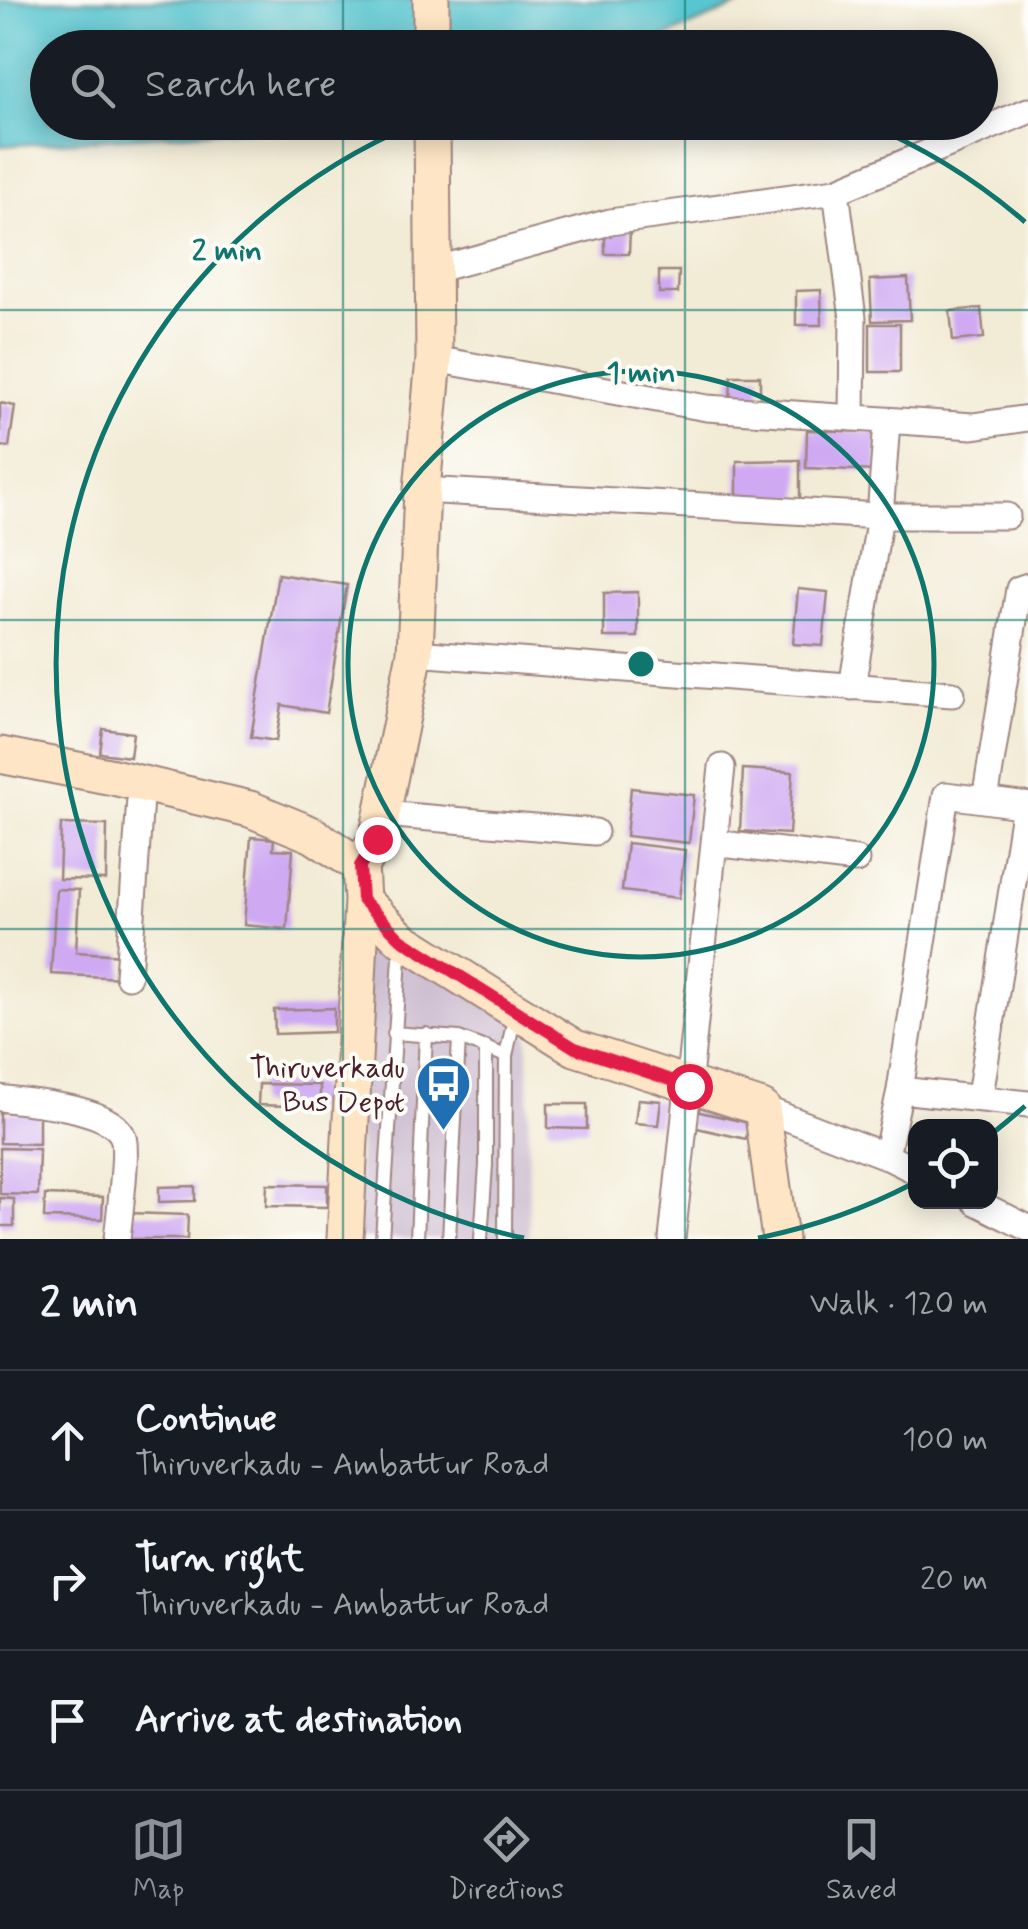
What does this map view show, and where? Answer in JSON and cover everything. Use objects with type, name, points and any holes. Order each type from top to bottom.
[{"type":"street","points":[[430,0],[431,30]]},
{"type":"street","points":[[998,124],[1028,111]]},
{"type":"street","points":[[345,1239],[361,883],[384,814],[415,653],[422,490],[434,358],[432,140]]},
{"type":"street","points":[[434,270],[610,222],[836,192],[959,140]]},
{"type":"street","points":[[836,192],[853,318],[852,418]]},
{"type":"street","points":[[434,358],[707,408],[973,426],[1028,418]]},
{"type":"street","points":[[852,687],[880,516],[887,422]]},
{"type":"street","points":[[422,490],[880,516],[1006,516]]},
{"type":"street","points":[[985,800],[1019,588],[1028,586]]},
{"type":"street","points":[[415,653],[952,694]]},
{"type":"street","points":[[0,754],[250,809],[312,835],[361,883],[401,939],[575,1048],[762,1108],[908,1167]]},
{"type":"street","points":[[672,1239],[722,767]]},
{"type":"street","points":[[128,976],[141,783]]},
{"type":"street","points":[[886,1156],[946,796],[1026,806],[980,1096]]},
{"type":"street","points":[[384,814],[595,832]]},
{"type":"street","points":[[714,843],[856,860]]},
{"type":"street","points":[[900,1090],[1028,1104]]},
{"type":"street","points":[[0,1098],[89,1113],[113,1123],[124,1140],[117,1239]]},
{"type":"street","points":[[762,1108],[780,1239]]},
{"type":"street","points":[[984,1209],[1004,1228],[1028,1228]]},
{"type":"lane","points":[[382,1239],[401,939]]},
{"type":"lane","points":[[505,1239],[506,1056],[516,1012]]},
{"type":"lane","points":[[394,1033],[459,1038],[506,1056]]},
{"type":"lane","points":[[417,1239],[426,1034]]},
{"type":"lane","points":[[449,1239],[459,1038]]},
{"type":"lane","points":[[481,1239],[486,1165],[486,1047]]},
{"type":"shaded area","name":"Thiruverkadu Bus Depot","points":[[365,928],[528,1027],[529,1239],[356,1239]]},
{"type":"water","points":[[0,0],[751,0],[681,30],[30,30],[30,140],[88,140],[0,146]]},
{"type":"building","points":[[605,227],[630,228],[629,254],[605,254]]},
{"type":"building","points":[[659,271],[679,271],[678,293],[659,293]]},
{"type":"building","points":[[908,278],[910,320],[872,321],[870,280]]},
{"type":"building","points":[[821,290],[822,325],[796,325],[796,291]]},
{"type":"building","points":[[981,308],[984,338],[953,341],[950,311]]},
{"type":"building","points":[[870,324],[900,324],[900,372],[870,372]]},
{"type":"building","points":[[731,376],[760,376],[760,405],[730,404]]},
{"type":"building","points":[[0,403],[15,406],[9,447],[0,446]]},
{"type":"building","points":[[807,430],[878,432],[877,471],[806,468]]},
{"type":"building","points":[[800,460],[800,499],[737,499],[737,461]]},
{"type":"building","points":[[278,574],[347,585],[326,713],[282,705],[276,741],[251,737]]},
{"type":"building","points":[[798,589],[828,592],[823,646],[793,644]]},
{"type":"building","points":[[638,592],[638,637],[604,637],[604,593]]},
{"type":"building","points":[[103,729],[133,733],[130,757],[100,753]]},
{"type":"building","points":[[743,769],[793,772],[789,834],[740,831]]},
{"type":"building","points":[[631,788],[694,795],[689,843],[626,836]]},
{"type":"building","points":[[61,824],[107,825],[106,880],[59,879]]},
{"type":"building","points":[[251,837],[274,839],[273,849],[293,850],[287,929],[244,925]]},
{"type":"building","points":[[627,843],[685,850],[679,898],[622,891]]},
{"type":"building","points":[[56,889],[79,890],[76,952],[123,955],[122,978],[51,974]]},
{"type":"building","points":[[334,1008],[334,1032],[275,1034],[274,1010]]},
{"type":"building","points":[[259,1084],[320,1085],[320,1107],[258,1105]]},
{"type":"building","points":[[638,1099],[661,1101],[658,1125],[635,1123]]},
{"type":"building","points":[[548,1104],[587,1104],[587,1129],[548,1128]]},
{"type":"building","points":[[691,1110],[749,1123],[746,1139],[688,1126]]},
{"type":"building","points":[[0,1112],[39,1113],[39,1144],[0,1143]]},
{"type":"building","points":[[0,1148],[39,1149],[38,1195],[0,1194]]},
{"type":"building","points":[[267,1184],[327,1185],[327,1207],[266,1206]]},
{"type":"building","points":[[195,1186],[195,1201],[159,1202],[159,1187]]},
{"type":"building","points":[[45,1195],[103,1197],[102,1219],[44,1218]]},
{"type":"building","points":[[0,1198],[14,1199],[14,1226],[0,1226]]},
{"type":"building","points":[[128,1213],[188,1215],[187,1239],[127,1239]]},
{"type":"place","name":"Thiruverkadu Bus Depot","points":[[444,1133]]},
{"type":"route","points":[[377,839],[360,866],[362,900],[401,939],[575,1048],[689,1086]]}]
